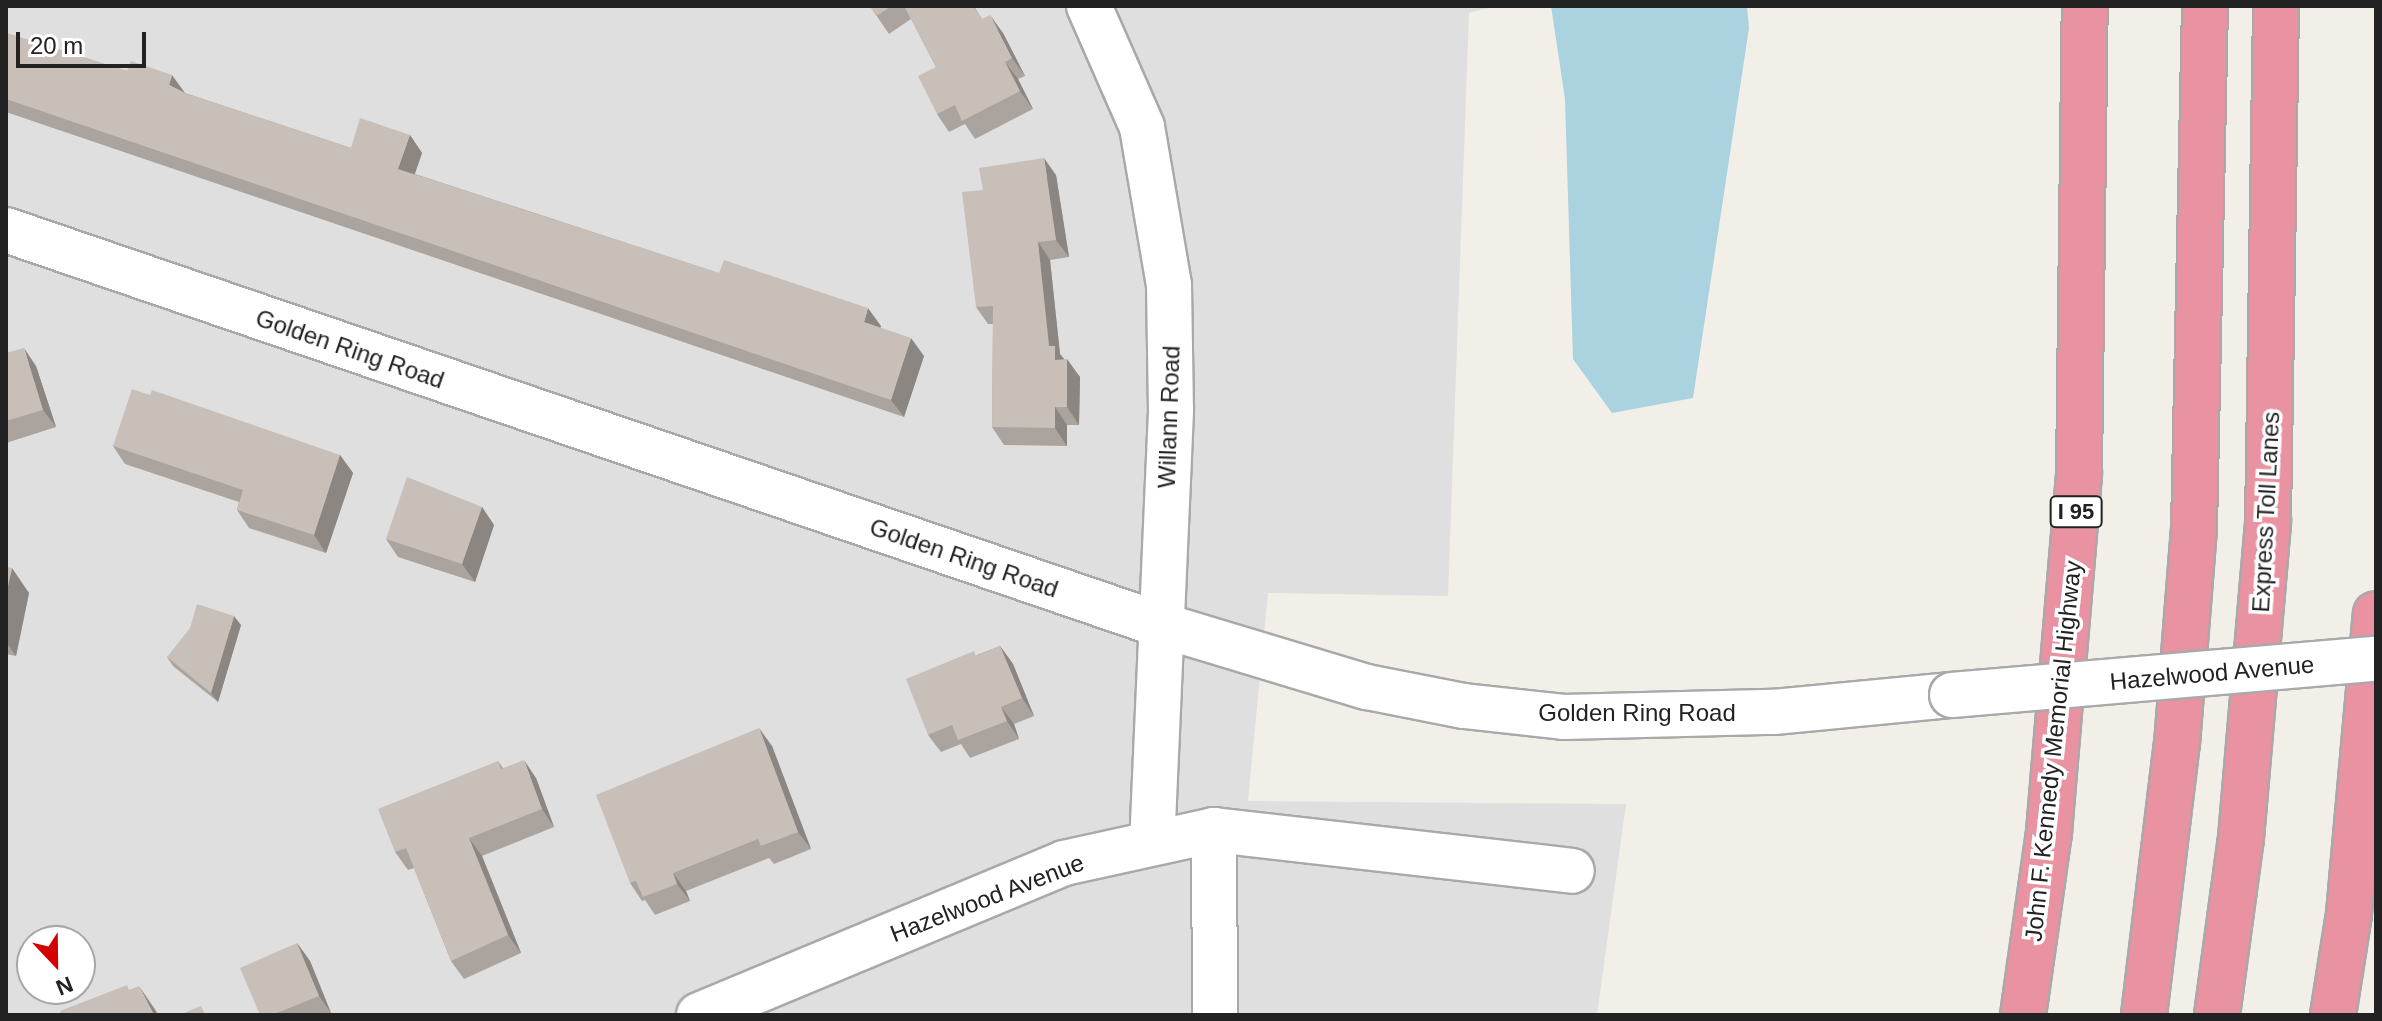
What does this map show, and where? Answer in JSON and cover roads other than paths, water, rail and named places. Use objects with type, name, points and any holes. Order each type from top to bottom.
[{"type":"highway","name":"John F. Kennedy Memorial Highway","points":[[2023,1015],[2049,832],[2079,474],[2085,6]]},
{"type":"highway","points":[[2144,1015],[2176,758],[2194,529],[2205,6]]},
{"type":"highway","name":"Express Toll Lanes","points":[[2217,1015],[2241,838],[2268,521],[2276,6]]},
{"type":"highway","points":[[2333,1015],[2349,914],[2376,614]]},
{"type":"street","name":"Willann Road","points":[[1089,6],[1142,127],[1169,285],[1171,411],[1152,842]]},
{"type":"street","name":"Golden Ring Road","points":[[6,230],[1161,625],[1367,687],[1464,706],[1563,717],[1774,712],[1952,695]]},
{"type":"street","name":"Hazelwood Avenue","points":[[1952,695],[2376,659]]},
{"type":"street","name":"Hazelwood Avenue","points":[[699,1015],[1064,863],[1214,830],[1572,871]]},
{"type":"street","points":[[1214,830],[1215,1015]]},
{"type":"water","points":[[1551,6],[1747,6],[1749,28],[1693,398],[1612,413],[1573,359],[1565,99]]}]
